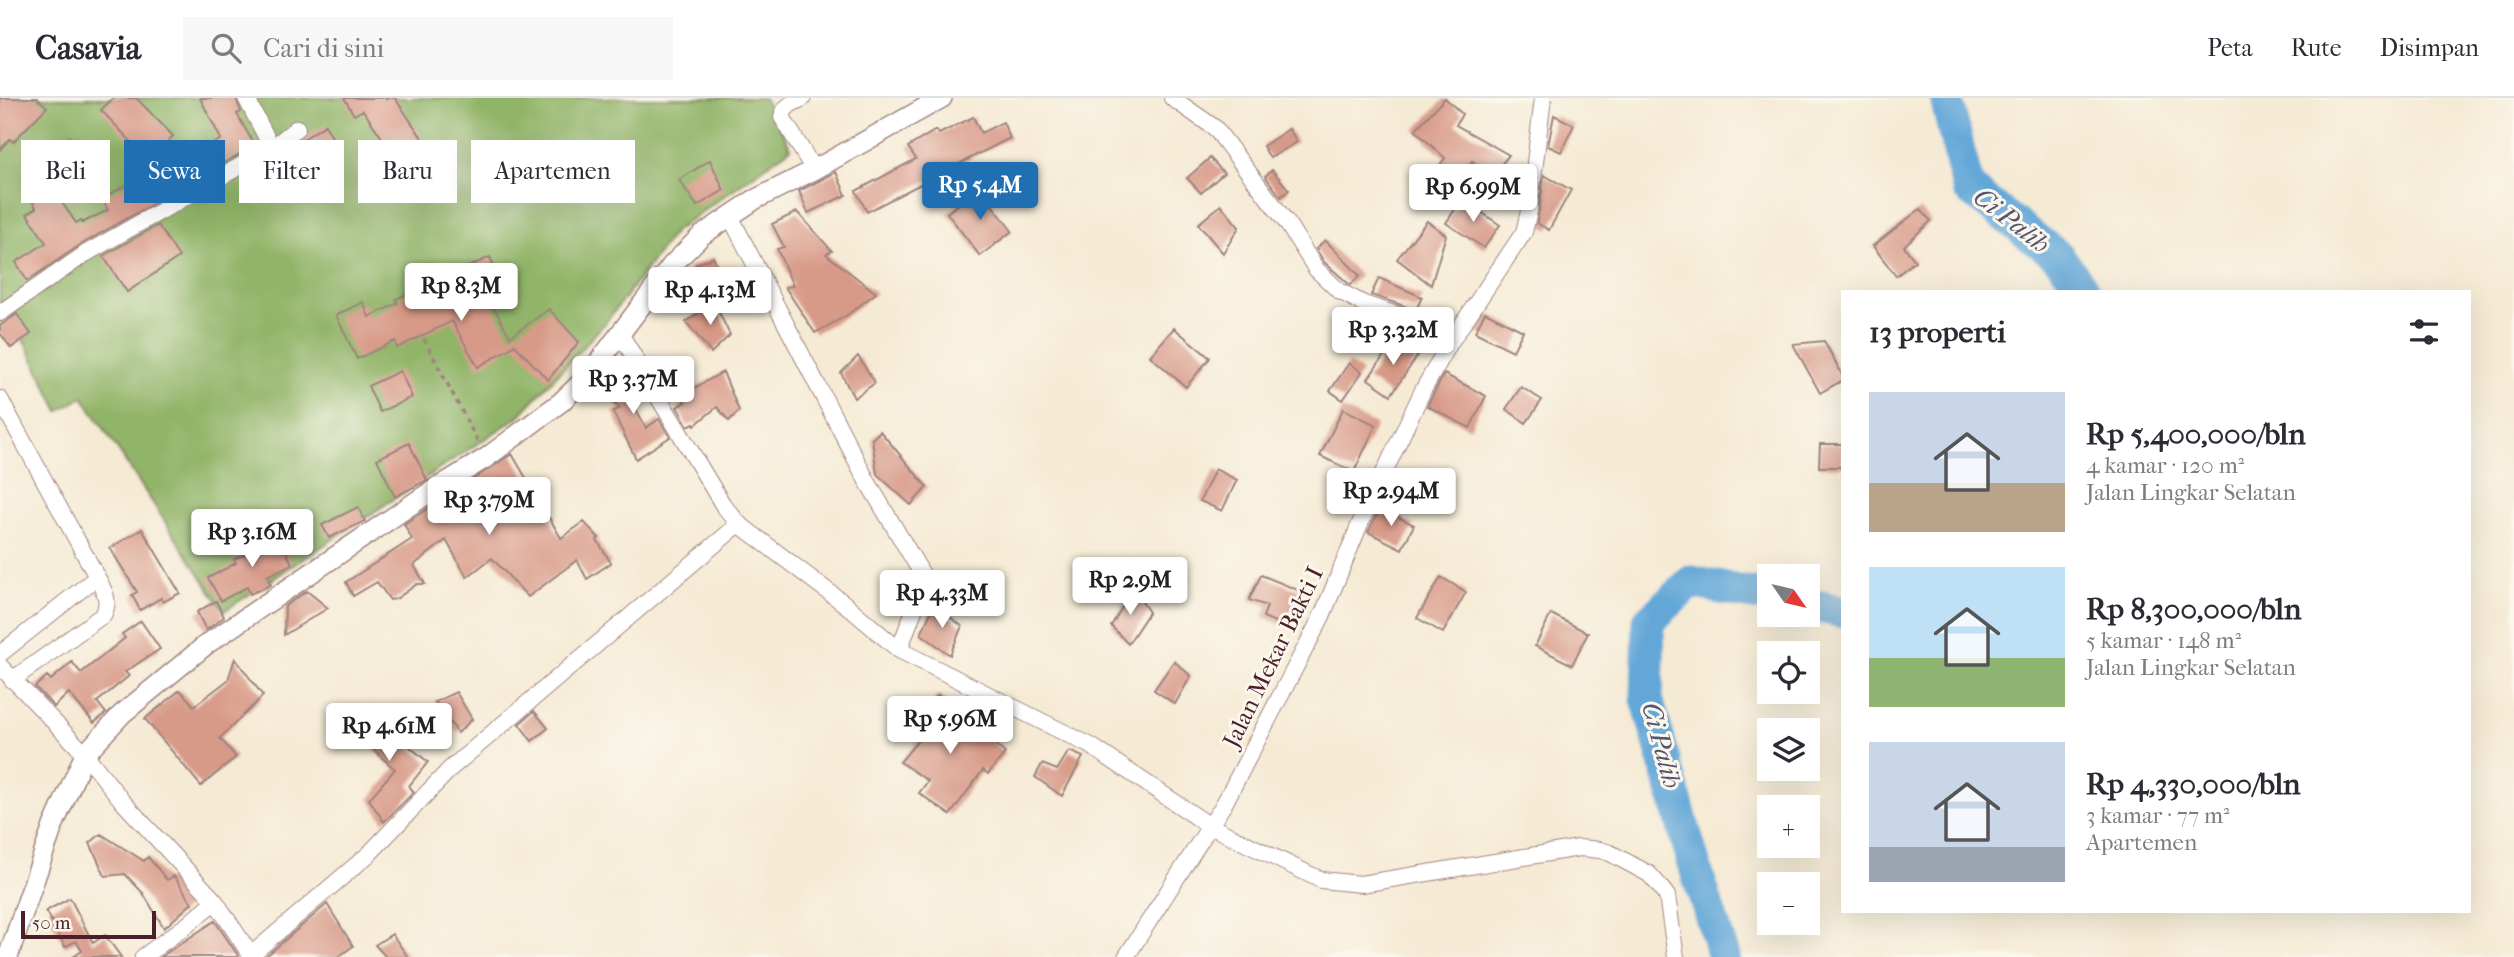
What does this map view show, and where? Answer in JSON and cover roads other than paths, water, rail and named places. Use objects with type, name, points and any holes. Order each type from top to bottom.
[{"type":"street","points":[[246,98],[268,140]]},
{"type":"street","points":[[803,98],[788,106],[782,117],[814,170]]},
{"type":"street","points":[[8,957],[53,827],[85,754],[122,714],[207,644],[427,494],[486,458],[561,402],[588,376],[672,265],[702,235],[754,200],[814,170],[942,98]]},
{"type":"street","points":[[1172,98],[1215,128],[1287,223],[1316,269],[1339,291],[1364,304],[1412,320],[1451,341]]},
{"type":"street","name":"Jalan Mekar Bakti I","points":[[1126,957],[1245,766],[1322,616],[1359,526],[1423,390],[1451,341],[1524,232],[1543,98]]},
{"type":"street","points":[[282,140],[297,128]]},
{"type":"street","points":[[0,313],[85,254],[239,167]]},
{"type":"street","points":[[730,216],[867,481],[922,574],[922,589],[899,650]]},
{"type":"street","points":[[621,335],[723,505],[740,524],[846,605],[899,650],[1091,746],[1210,826],[1321,880],[1361,884],[1579,848],[1600,850],[1649,874],[1667,896],[1676,957]]},
{"type":"street","points":[[0,400],[107,597],[107,607],[103,615],[12,680]]},
{"type":"street","points":[[0,666],[85,754],[123,802],[215,901],[251,956],[369,854],[452,768],[740,524]]},
{"type":"street","points":[[0,654],[97,578]]},
{"type":"street","points":[[143,957],[215,901]]},
{"type":"waterway","name":"Ci Palih","points":[[1946,98],[1968,188],[2059,257],[2084,290]]},
{"type":"waterway","name":"Ci Palih","points":[[1724,957],[1694,864],[1647,699],[1649,621],[1691,582],[1757,595]]},
{"type":"waterway","name":"Ci Palih","points":[[1820,607],[1841,612]]}]
